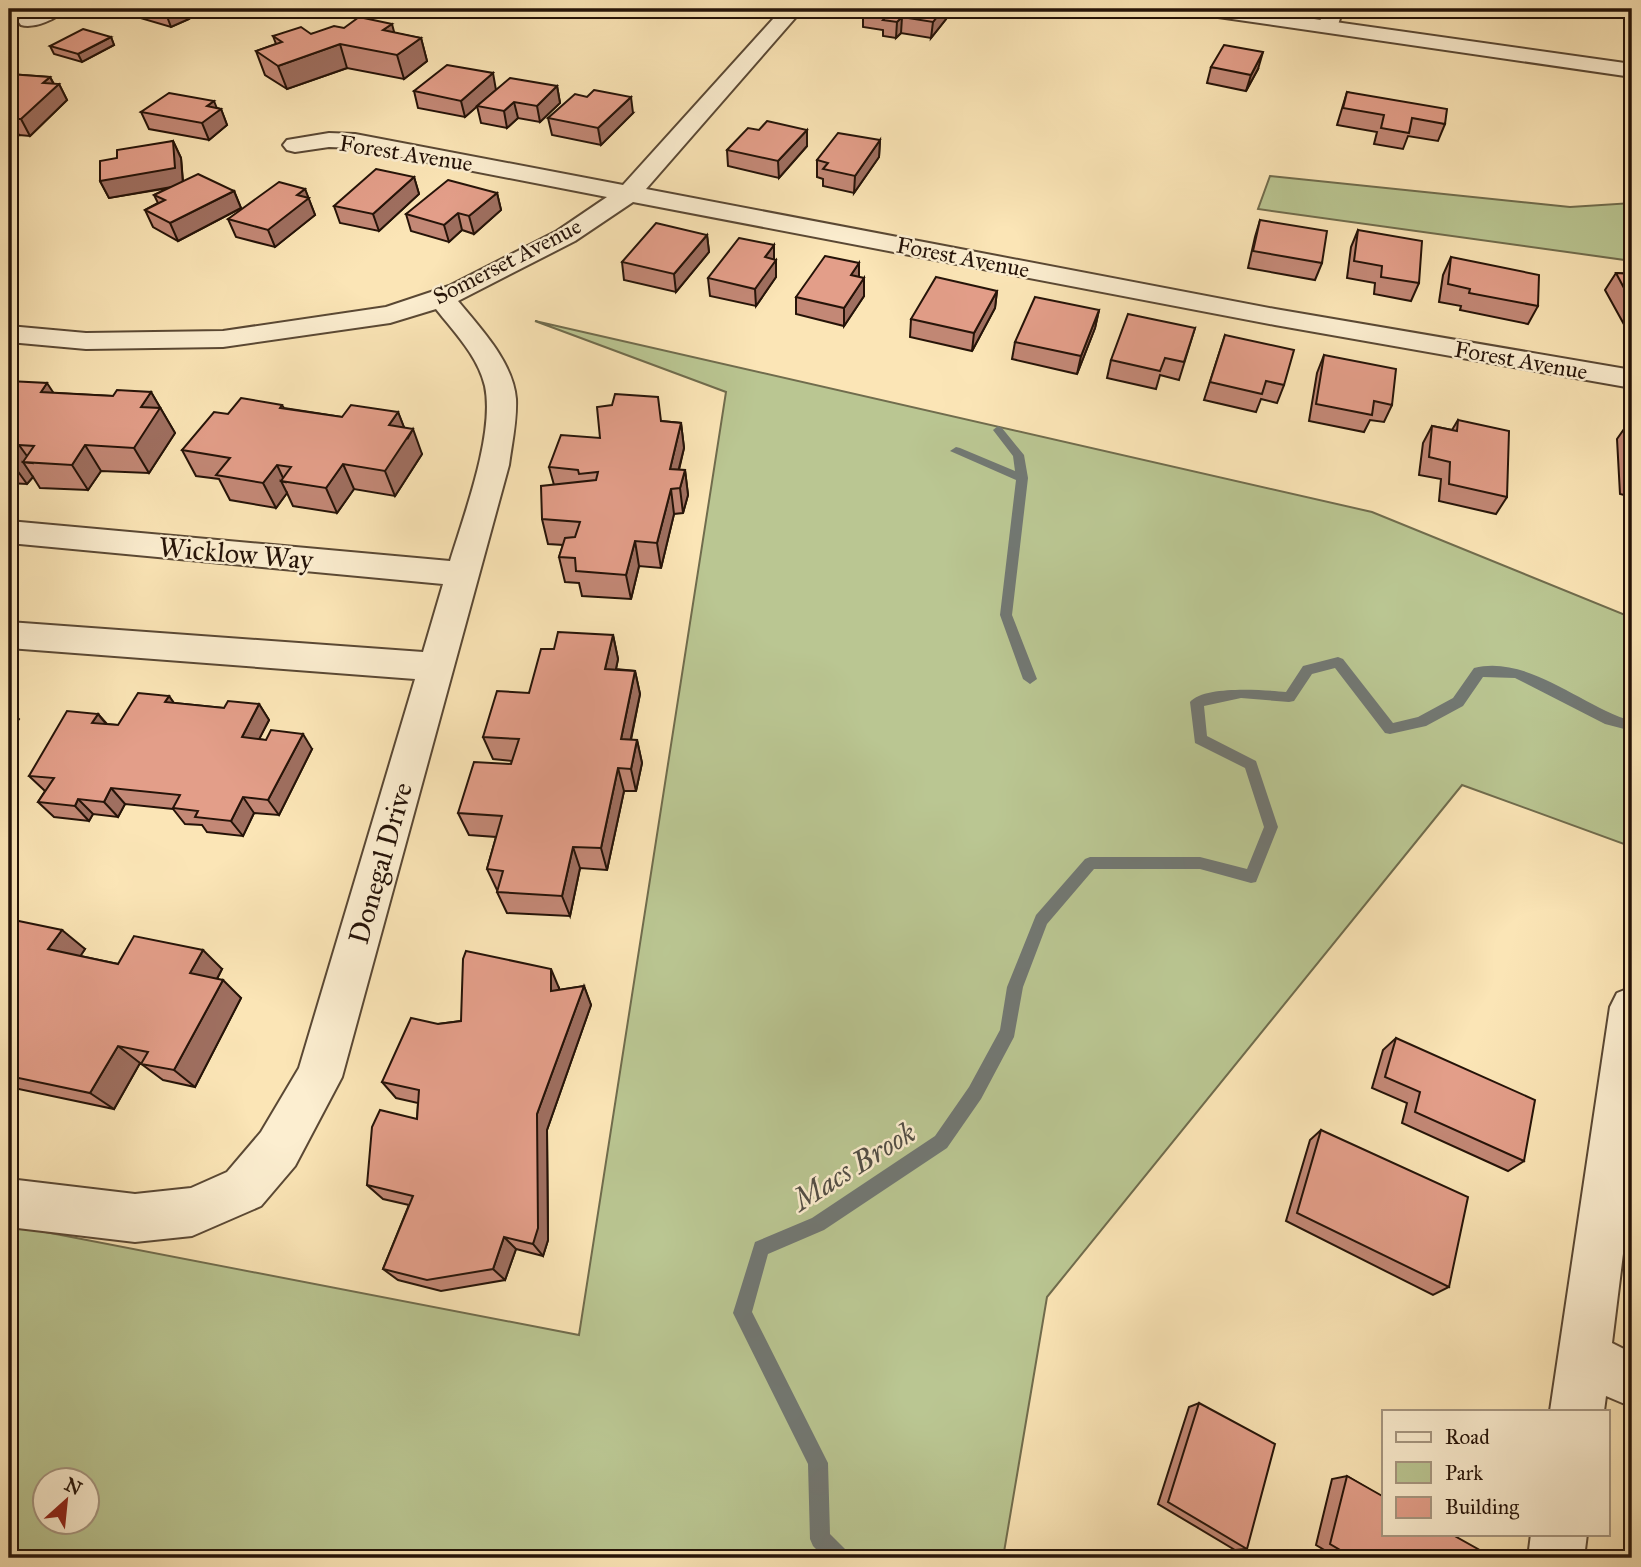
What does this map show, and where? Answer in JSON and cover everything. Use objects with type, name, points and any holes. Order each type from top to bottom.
[{"type":"street","points":[[28,21],[56,9]]},
{"type":"street","name":"Somerset Avenue","points":[[9,334],[86,341],[223,340],[390,315],[459,292],[566,236],[629,193],[793,9]]},
{"type":"street","points":[[1204,9],[1331,18],[1632,71]]},
{"type":"street","name":"Forest Avenue","points":[[295,145],[328,140],[355,141],[1275,317],[1632,379]]},
{"type":"street","name":"Donegal Drive","points":[[9,1203],[135,1218],[192,1212],[244,1189],[278,1149],[319,1077],[494,465],[502,397],[494,372],[479,346],[441,298]]},
{"type":"street","name":"Wicklow Way","points":[[9,532],[463,574]]},
{"type":"street","points":[[9,635],[436,667]]},
{"type":"street","points":[[1577,1410],[1632,1007]]},
{"type":"street","points":[[1584,1357],[1632,1381]]},
{"type":"street","points":[[1556,1558],[1559,1536]]},
{"type":"green space","points":[[1270,176],[1570,207],[1632,203],[1632,261],[1258,209]]},
{"type":"green space","points":[[535,321],[1372,512],[1625,615],[1632,613],[1632,852],[1627,845],[1462,785],[1047,1297],[1003,1558],[9,1558],[9,1225],[579,1335],[726,392]]},
{"type":"building","points":[[943,9],[933,22],[902,17],[897,22],[883,20],[888,15],[863,11]]},
{"type":"building","points":[[359,17],[392,24],[383,30],[421,38],[397,55],[340,44],[278,66],[256,51],[282,42],[273,36],[301,27],[311,34],[334,26],[344,28]]},
{"type":"building","points":[[83,29],[111,37],[78,54],[50,46]]},
{"type":"building","points":[[1224,45],[1263,52],[1251,75],[1211,67]]},
{"type":"building","points":[[447,65],[493,73],[461,101],[414,91]]},
{"type":"building","points":[[9,74],[50,77],[43,83],[59,84],[21,119],[9,120]]},
{"type":"building","points":[[510,78],[557,86],[537,106],[514,102],[504,111],[477,106]]},
{"type":"building","points":[[594,90],[631,97],[598,128],[548,118],[575,94],[587,97]]},
{"type":"building","points":[[1347,92],[1447,109],[1445,124],[1412,118],[1409,133],[1381,128],[1384,115],[1343,108]]},
{"type":"building","points":[[169,93],[214,101],[207,106],[221,109],[202,123],[141,112]]},
{"type":"building","points":[[767,121],[807,130],[778,161],[727,150],[748,128],[759,130]]},
{"type":"building","points":[[838,133],[880,140],[855,176],[823,169],[828,163],[817,160]]},
{"type":"building","points":[[173,141],[175,168],[100,181],[100,161],[117,158],[117,150]]},
{"type":"building","points":[[376,169],[414,177],[373,214],[334,206]]},
{"type":"building","points":[[198,174],[234,191],[170,223],[145,210],[165,200],[154,195]]},
{"type":"building","points":[[448,180],[497,193],[469,216],[458,213],[444,225],[406,214]]},
{"type":"building","points":[[279,182],[305,189],[297,195],[309,198],[268,230],[228,219]]},
{"type":"building","points":[[1260,220],[1327,231],[1322,263],[1253,251]]},
{"type":"building","points":[[656,223],[707,235],[674,274],[622,262]]},
{"type":"building","points":[[1358,230],[1422,241],[1419,283],[1381,277],[1382,266],[1354,261]]},
{"type":"building","points":[[739,238],[774,245],[765,257],[776,260],[755,289],[708,278]]},
{"type":"building","points":[[825,256],[859,263],[851,275],[864,278],[844,308],[796,297]]},
{"type":"building","points":[[1451,257],[1539,275],[1538,306],[1469,293],[1470,289],[1448,284]]},
{"type":"building","points":[[1616,273],[1632,274],[1632,303]]},
{"type":"building","points":[[936,277],[997,291],[974,333],[911,319]]},
{"type":"building","points":[[1035,297],[1099,310],[1081,356],[1015,342]]},
{"type":"building","points":[[1128,314],[1195,328],[1184,362],[1165,358],[1160,371],[1111,360]]},
{"type":"building","points":[[1225,335],[1294,350],[1284,385],[1266,381],[1262,394],[1210,382]]},
{"type":"building","points":[[1324,355],[1396,369],[1392,405],[1374,401],[1372,415],[1316,404]]},
{"type":"building","points":[[9,381],[47,383],[41,392],[113,396],[117,390],[151,392],[141,407],[160,408],[134,448],[85,445],[72,465],[23,462],[34,446],[19,445],[9,459]]},
{"type":"building","points":[[615,394],[658,397],[661,421],[681,423],[670,469],[685,470],[680,488],[671,489],[657,543],[635,541],[626,575],[576,571],[575,558],[559,557],[565,538],[575,537],[580,522],[542,519],[541,486],[596,480],[598,472],[579,474],[578,470],[549,467],[561,435],[600,438],[597,407],[612,405]]},
{"type":"building","points":[[241,398],[282,405],[280,408],[342,417],[351,405],[398,412],[389,425],[413,429],[385,471],[343,464],[326,488],[281,481],[291,467],[277,465],[263,483],[216,475],[230,458],[182,450],[214,412],[228,414]]},
{"type":"building","points":[[1458,420],[1509,431],[1507,497],[1449,484],[1450,462],[1429,457],[1432,426],[1457,431]]},
{"type":"building","points":[[1629,422],[1632,423],[1632,469]]},
{"type":"building","points":[[558,632],[613,635],[605,669],[635,671],[621,739],[637,740],[631,769],[618,768],[601,848],[573,847],[562,896],[497,892],[503,871],[487,869],[502,816],[458,813],[474,762],[511,764],[519,739],[483,737],[497,691],[529,693],[541,649],[554,649]]},
{"type":"building","points":[[138,693],[169,696],[165,702],[224,708],[228,701],[259,704],[242,737],[266,740],[271,730],[303,734],[268,800],[243,797],[231,821],[195,817],[198,811],[173,808],[180,795],[111,788],[104,802],[78,799],[75,806],[38,802],[54,778],[29,776],[67,711],[98,714],[92,723],[118,725]]},
{"type":"building","points":[[9,919],[62,930],[48,949],[118,964],[134,936],[203,950],[190,973],[223,980],[174,1070],[141,1064],[148,1052],[118,1046],[90,1093],[9,1076]]},
{"type":"building","points":[[466,951],[551,969],[551,991],[584,986],[537,1114],[538,1228],[533,1244],[504,1237],[493,1269],[427,1280],[383,1269],[413,1196],[367,1185],[372,1127],[380,1110],[417,1119],[419,1090],[382,1082],[411,1018],[438,1024],[461,1021],[463,959]]},
{"type":"building","points":[[1396,1038],[1535,1100],[1524,1161],[1415,1112],[1420,1092],[1385,1077]]},
{"type":"building","points":[[1321,1130],[1468,1197],[1449,1287],[1297,1213]]},
{"type":"building","points":[[1199,1403],[1275,1444],[1247,1549],[1168,1502]]},
{"type":"building","points":[[1347,1476],[1382,1496],[1382,1536],[1455,1536],[1485,1553],[1484,1558],[1354,1558],[1330,1544]]},
{"type":"waterway","points":[[998,430],[1018,455],[1022,478]]},
{"type":"waterway","points":[[956,451],[1022,478]]},
{"type":"waterway","points":[[1022,478],[1006,615],[1030,679]]},
{"type":"waterway","name":"Macs Brook","points":[[840,1558],[820,1539],[818,1463],[742,1313],[761,1248],[818,1224],[941,1142],[975,1093],[1008,1032],[1015,987],[1041,920],[1090,863],[1200,863],[1251,877],[1271,827],[1251,765],[1200,739],[1197,702],[1241,693],[1289,697],[1308,670],[1338,662],[1390,729],[1421,722],[1458,702],[1479,672],[1517,673],[1610,720],[1632,726]]}]
